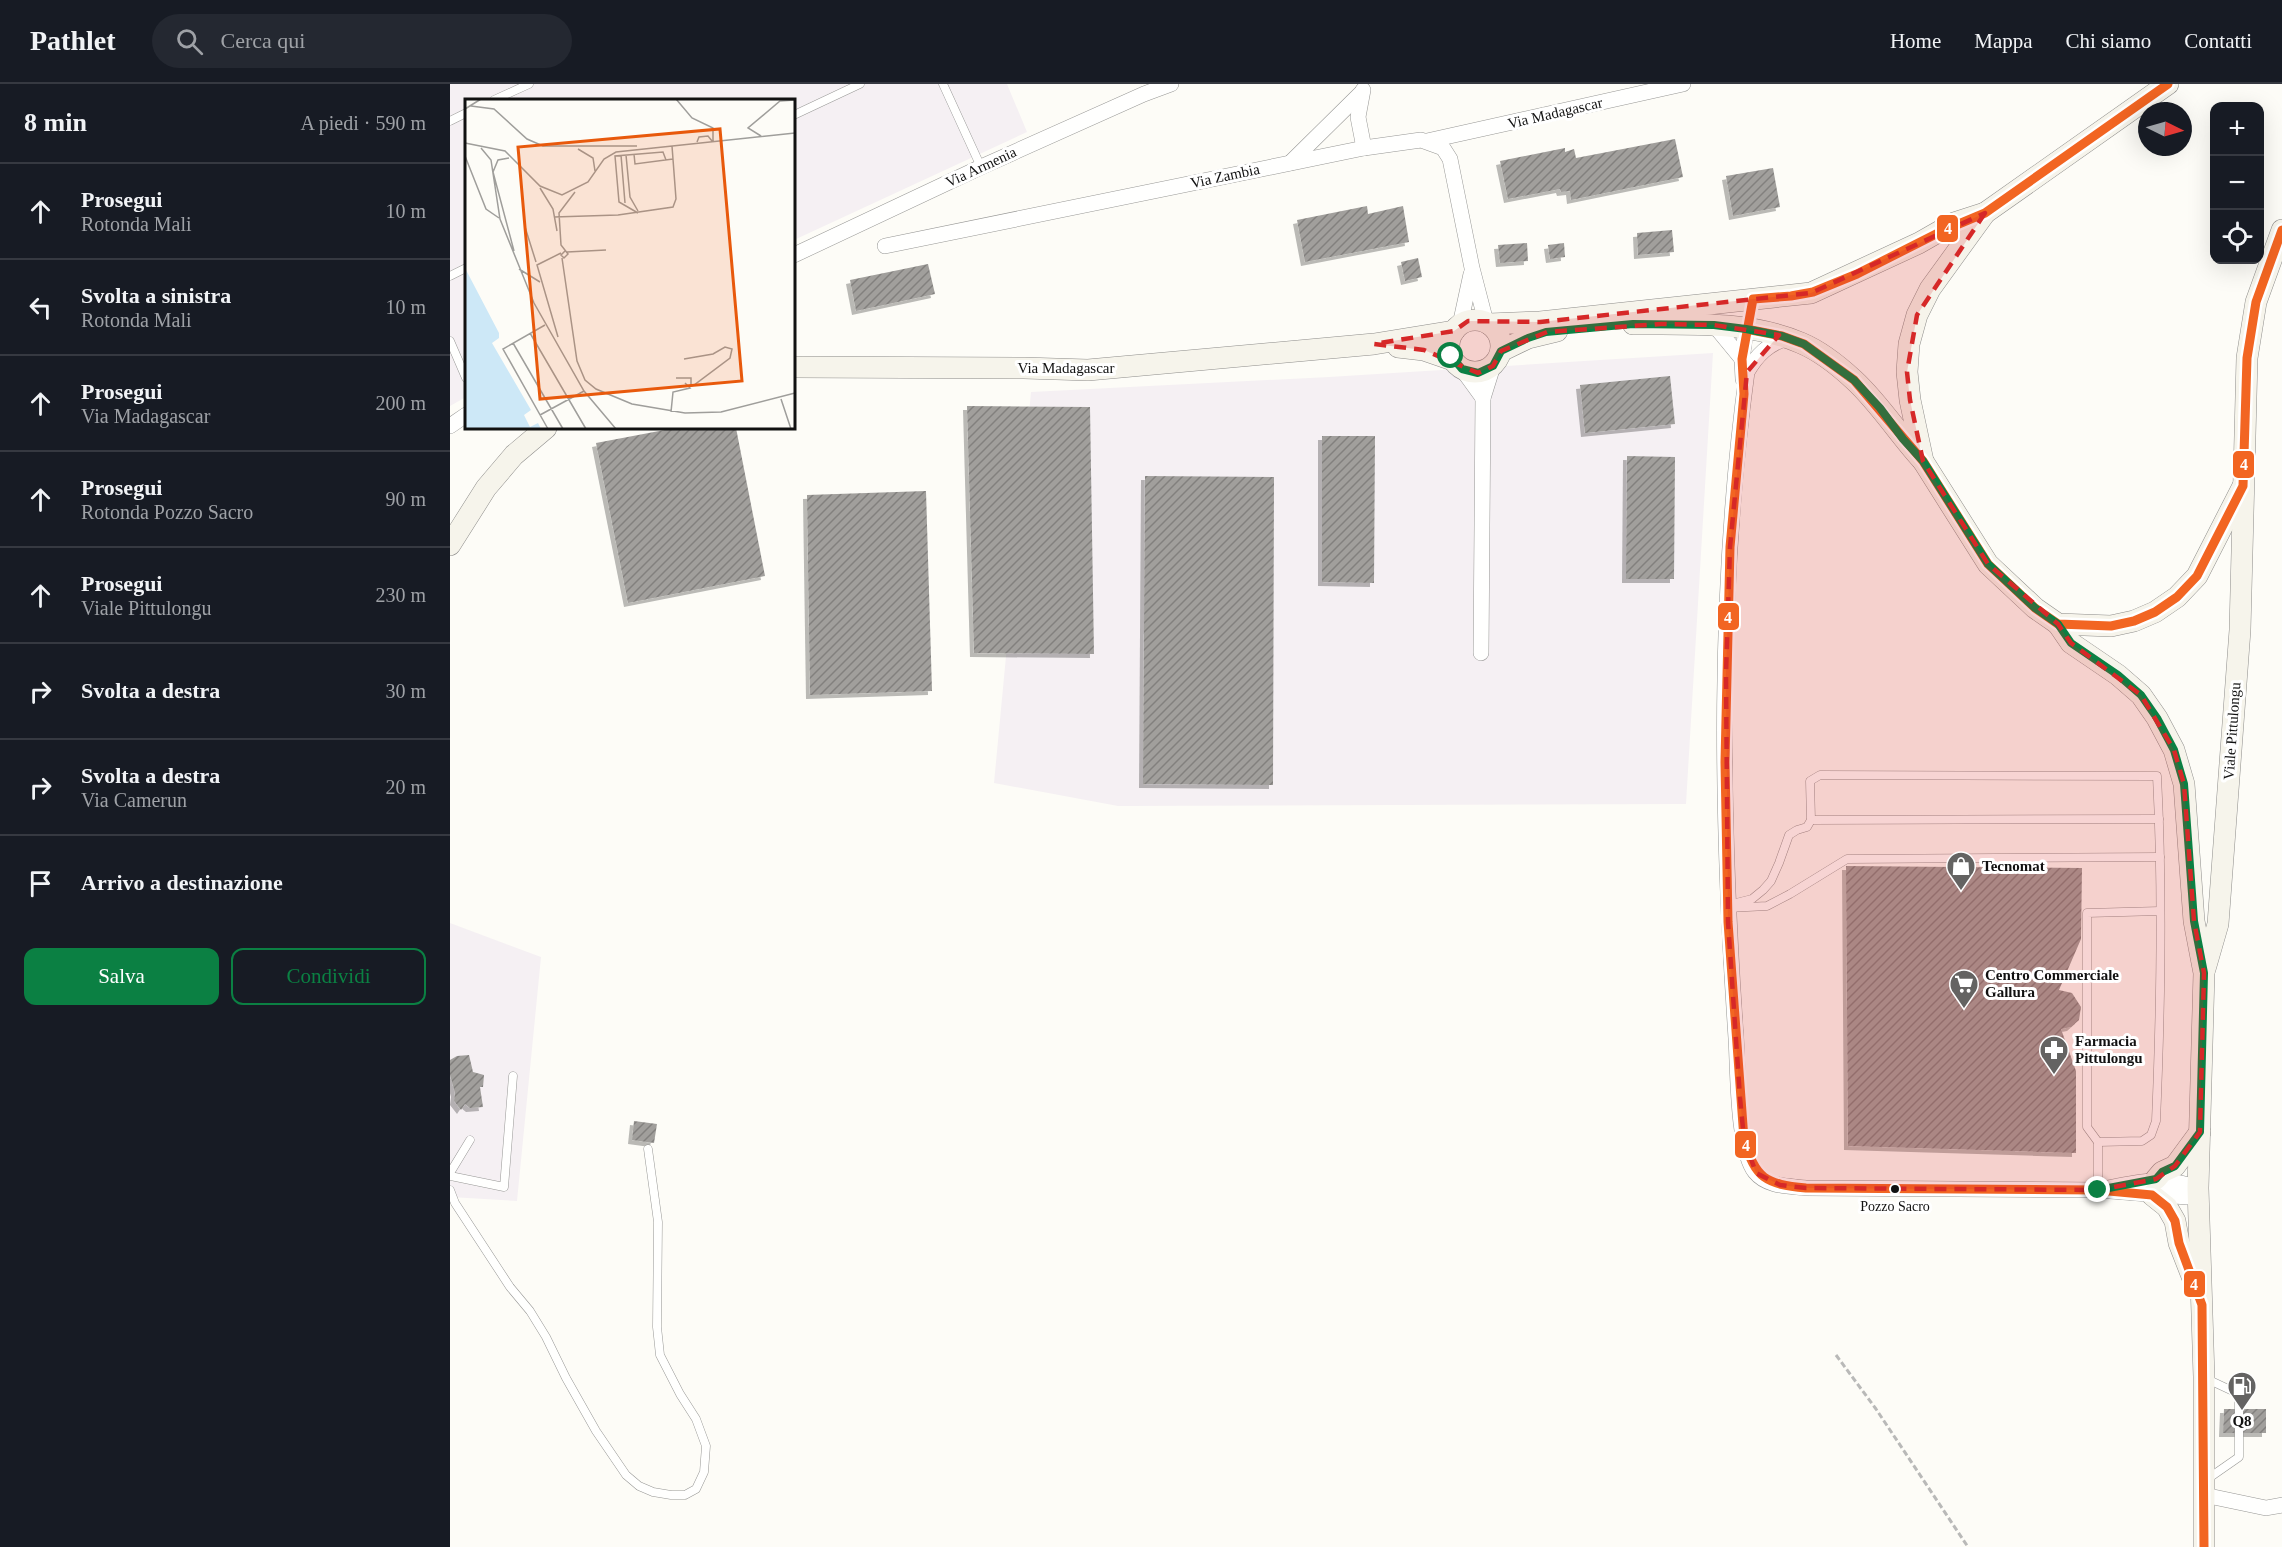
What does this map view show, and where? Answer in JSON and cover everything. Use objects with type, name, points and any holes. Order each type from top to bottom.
[{"type":"main road","points":[[1923,461],[1854,380],[1804,344],[1787,338],[1714,325],[1633,324],[1546,332],[1528,338],[1478,373],[1457,364],[1449,348],[1457,328],[1477,320],[1488,323],[1540,322],[1811,293],[1919,243],[1954,223],[1985,213],[2168,84]]},
{"type":"main road","points":[[1923,461],[1910,399],[1907,372],[1909,344],[1917,315],[1929,289],[1985,213]]},
{"type":"main road","name":"Viale Pittulongu","points":[[2204,973],[2218,924],[2240,630],[2247,358],[2256,302],[2282,230]]},
{"type":"main road","points":[[1746,329],[1753,299]]},
{"type":"main road","points":[[1488,323],[1499,335],[1497,358]]},
{"type":"main road","name":"Via Madagascar","points":[[795,367],[1088,370],[1374,344],[1457,328]]},
{"type":"main road","name":"Via Madagascar","points":[[1374,344],[1424,350],[1457,364]]},
{"type":"main road","points":[[450,545],[486,488],[514,455],[545,429]]},
{"type":"main road","name":"Viale Pittulongu","points":[[1923,461],[1988,564],[2035,608],[2058,624],[2071,643],[2118,675],[2141,695],[2157,718],[2174,750],[2184,784],[2194,921],[2204,973],[2198,1188],[2204,1377],[2204,1547]]},
{"type":"main road","points":[[2058,624],[2111,626],[2134,621],[2155,612],[2177,597],[2197,576],[2243,486]]},
{"type":"main road","points":[[2200,1132],[2175,1166],[2162,1172],[2154,1187],[2175,1221],[2179,1243],[2202,1305]]},
{"type":"street","name":"Via Armenia","points":[[795,255],[981,166],[1171,84]]},
{"type":"street","name":"Via Madagascar","points":[[1427,141],[1683,84]]},
{"type":"street","points":[[1364,88],[1358,117],[1364,148]]},
{"type":"street","points":[[1290,163],[1364,88]]},
{"type":"street","name":"Via Zambia","points":[[885,246],[1364,148],[1427,141]]},
{"type":"street","points":[[1427,141],[1443,148],[1450,159],[1472,268],[1488,323]]},
{"type":"street","points":[[1457,328],[1469,291],[1472,268]]},
{"type":"street","points":[[1714,325],[1742,359]]},
{"type":"street","points":[[1744,394],[1742,359],[1746,329]]},
{"type":"street","points":[[1787,338],[1767,346],[1747,372],[1730,559],[1725,762],[1728,906],[1740,1098],[1744,1139],[1749,1161],[1756,1173],[1762,1177],[1780,1185],[1806,1188],[2098,1190],[2154,1187],[2187,1197],[2198,1188]]},
{"type":"street","points":[[1480,653],[1484,398],[1497,358]]},
{"type":"street","points":[[1457,364],[1484,398]]},
{"type":"street","points":[[450,426],[465,416]]},
{"type":"street","points":[[2203,1489],[2266,1508],[2282,1505]]},
{"type":"lane","points":[[496,99],[529,84]]},
{"type":"lane","points":[[795,115],[860,84]]},
{"type":"lane","points":[[943,84],[981,166]]},
{"type":"lane","points":[[450,121],[465,114]]},
{"type":"lane","points":[[450,276],[465,268]]},
{"type":"lane","points":[[450,341],[465,376]]},
{"type":"lane","points":[[1728,906],[1752,899],[1763,890],[1775,872],[1789,835],[1807,827],[1811,820],[1810,781],[1820,775],[2157,776],[2160,857],[2160,1012],[2156,1121],[2151,1135],[2142,1141],[2098,1142]]},
{"type":"lane","points":[[1811,820],[2159,819]]},
{"type":"lane","points":[[1728,906],[1767,906],[1847,859],[2160,857]]},
{"type":"lane","points":[[2098,1190],[2098,1142],[2087,1127],[2087,913],[2160,911]]},
{"type":"lane","points":[[470,1140],[450,1174],[504,1188],[513,1076]]},
{"type":"lane","points":[[450,1190],[454,1203],[510,1287],[530,1311],[596,1431],[626,1475],[639,1486],[653,1492],[670,1496],[685,1495],[696,1489],[704,1472],[706,1446],[696,1419],[660,1355],[657,1327],[658,1222],[648,1149]]},
{"type":"lane","points":[[2203,1489],[2239,1457],[2239,1394],[2204,1377]]},
{"type":"path","points":[[1836,1355],[1925,1479],[1968,1547]]},
{"type":"highlighted area","points":[[1985,213],[1917,315],[1907,372],[1910,400],[1923,461],[1988,564],[2058,624],[2071,643],[2141,695],[2174,750],[2184,784],[2194,921],[2204,973],[2200,1132],[2175,1166],[2156,1179],[2098,1190],[1806,1188],[1780,1185],[1756,1173],[1744,1139],[1728,922],[1726,674],[1730,547],[1747,372],[1779,335],[1714,325],[1661,324],[1547,332],[1501,351],[1493,366],[1478,373],[1424,350],[1374,344],[1454,331],[1468,321],[1540,322],[1811,293]]},
{"type":"shaded area","points":[[450,84],[1007,84],[1027,132],[795,240],[795,99],[465,99],[465,398],[450,406]]},
{"type":"shaded area","points":[[1713,353],[1686,804],[1118,806],[994,783],[1031,392],[1329,377]]},
{"type":"shaded area","points":[[450,923],[541,957],[517,1201],[450,1197]]},
{"type":"building","points":[[1675,139],[1683,177],[1571,200],[1570,191],[1561,192],[1560,189],[1508,199],[1500,161],[1565,148],[1565,152],[1574,149],[1576,158]]},
{"type":"building","points":[[1773,168],[1780,207],[1733,216],[1726,176]]},
{"type":"building","points":[[1367,206],[1368,214],[1403,206],[1409,242],[1305,262],[1297,220]]},
{"type":"building","points":[[1672,230],[1674,252],[1638,255],[1637,233]]},
{"type":"building","points":[[1527,243],[1528,261],[1500,263],[1498,245]]},
{"type":"building","points":[[1564,243],[1565,257],[1550,259],[1548,245]]},
{"type":"building","points":[[1418,258],[1422,277],[1405,281],[1401,262]]},
{"type":"building","points":[[928,264],[935,294],[856,311],[850,280]]},
{"type":"building","points":[[1670,376],[1675,424],[1585,433],[1580,385]]},
{"type":"building","points":[[967,406],[1090,407],[1094,654],[974,653]]},
{"type":"building","points":[[670,429],[736,429],[765,576],[628,603],[596,443]]},
{"type":"building","points":[[1322,436],[1375,436],[1374,583],[1322,582]]},
{"type":"building","points":[[1627,456],[1675,457],[1674,579],[1626,579]]},
{"type":"building","points":[[1145,476],[1274,477],[1273,785],[1143,784]]},
{"type":"building","points":[[926,491],[932,691],[810,695],[807,495]]},
{"type":"building","name":"Centro Commerciale Gallura","points":[[1846,866],[2082,868],[2081,939],[2059,990],[2072,993],[2081,1007],[2079,1020],[2071,1027],[2061,1029],[2076,1071],[2076,1153],[1848,1146]]},
{"type":"building","points":[[469,1055],[473,1072],[484,1075],[483,1087],[480,1087],[483,1107],[470,1108],[465,1104],[461,1110],[454,1101],[450,1060],[457,1056]]},
{"type":"building","points":[[634,1121],[657,1124],[654,1143],[632,1140]]},
{"type":"building","points":[[2224,1409],[2266,1409],[2266,1433],[2223,1433]]},
{"type":"transit line","name":"4","points":[[2168,84],[1985,213],[1942,231],[1857,274],[1813,292],[1753,299],[1742,359],[1744,394],[1730,547],[1725,762],[1728,922],[1744,1139],[1753,1163],[1764,1177],[1781,1184],[1806,1188],[2098,1190],[2152,1195],[2167,1207],[2175,1221],[2179,1243],[2202,1305],[2204,1547]]},
{"type":"transit line","name":"4","points":[[1746,329],[1782,336],[1804,344],[1854,380],[1923,461],[1988,564],[2035,608],[2058,624],[2111,626],[2134,621],[2155,612],[2177,597],[2197,576],[2243,486],[2247,358],[2256,302],[2282,230]]},
{"type":"place","name":"Tecnomat","points":[[1961,892]]},
{"type":"place","name":"Centro Commerciale Gallura","points":[[1964,1010]]},
{"type":"place","name":"Farmacia Pittulongu","points":[[2054,1076]]},
{"type":"place","name":"Pozzo Sacro","points":[[1895,1189]]},
{"type":"place","name":"Q8","points":[[2242,1412]]},
{"type":"route","points":[[1451,356],[1455,364],[1462,369],[1478,373],[1493,366],[1501,351],[1546,332],[1633,324],[1714,325],[1782,336],[1804,344],[1854,380],[1880,408],[1923,461],[1988,564],[2035,608],[2058,624],[2071,643],[2118,675],[2141,695],[2157,718],[2174,750],[2184,784],[2194,921],[2204,973],[2200,1132],[2175,1166],[2162,1172],[2156,1179],[2098,1190]]}]
